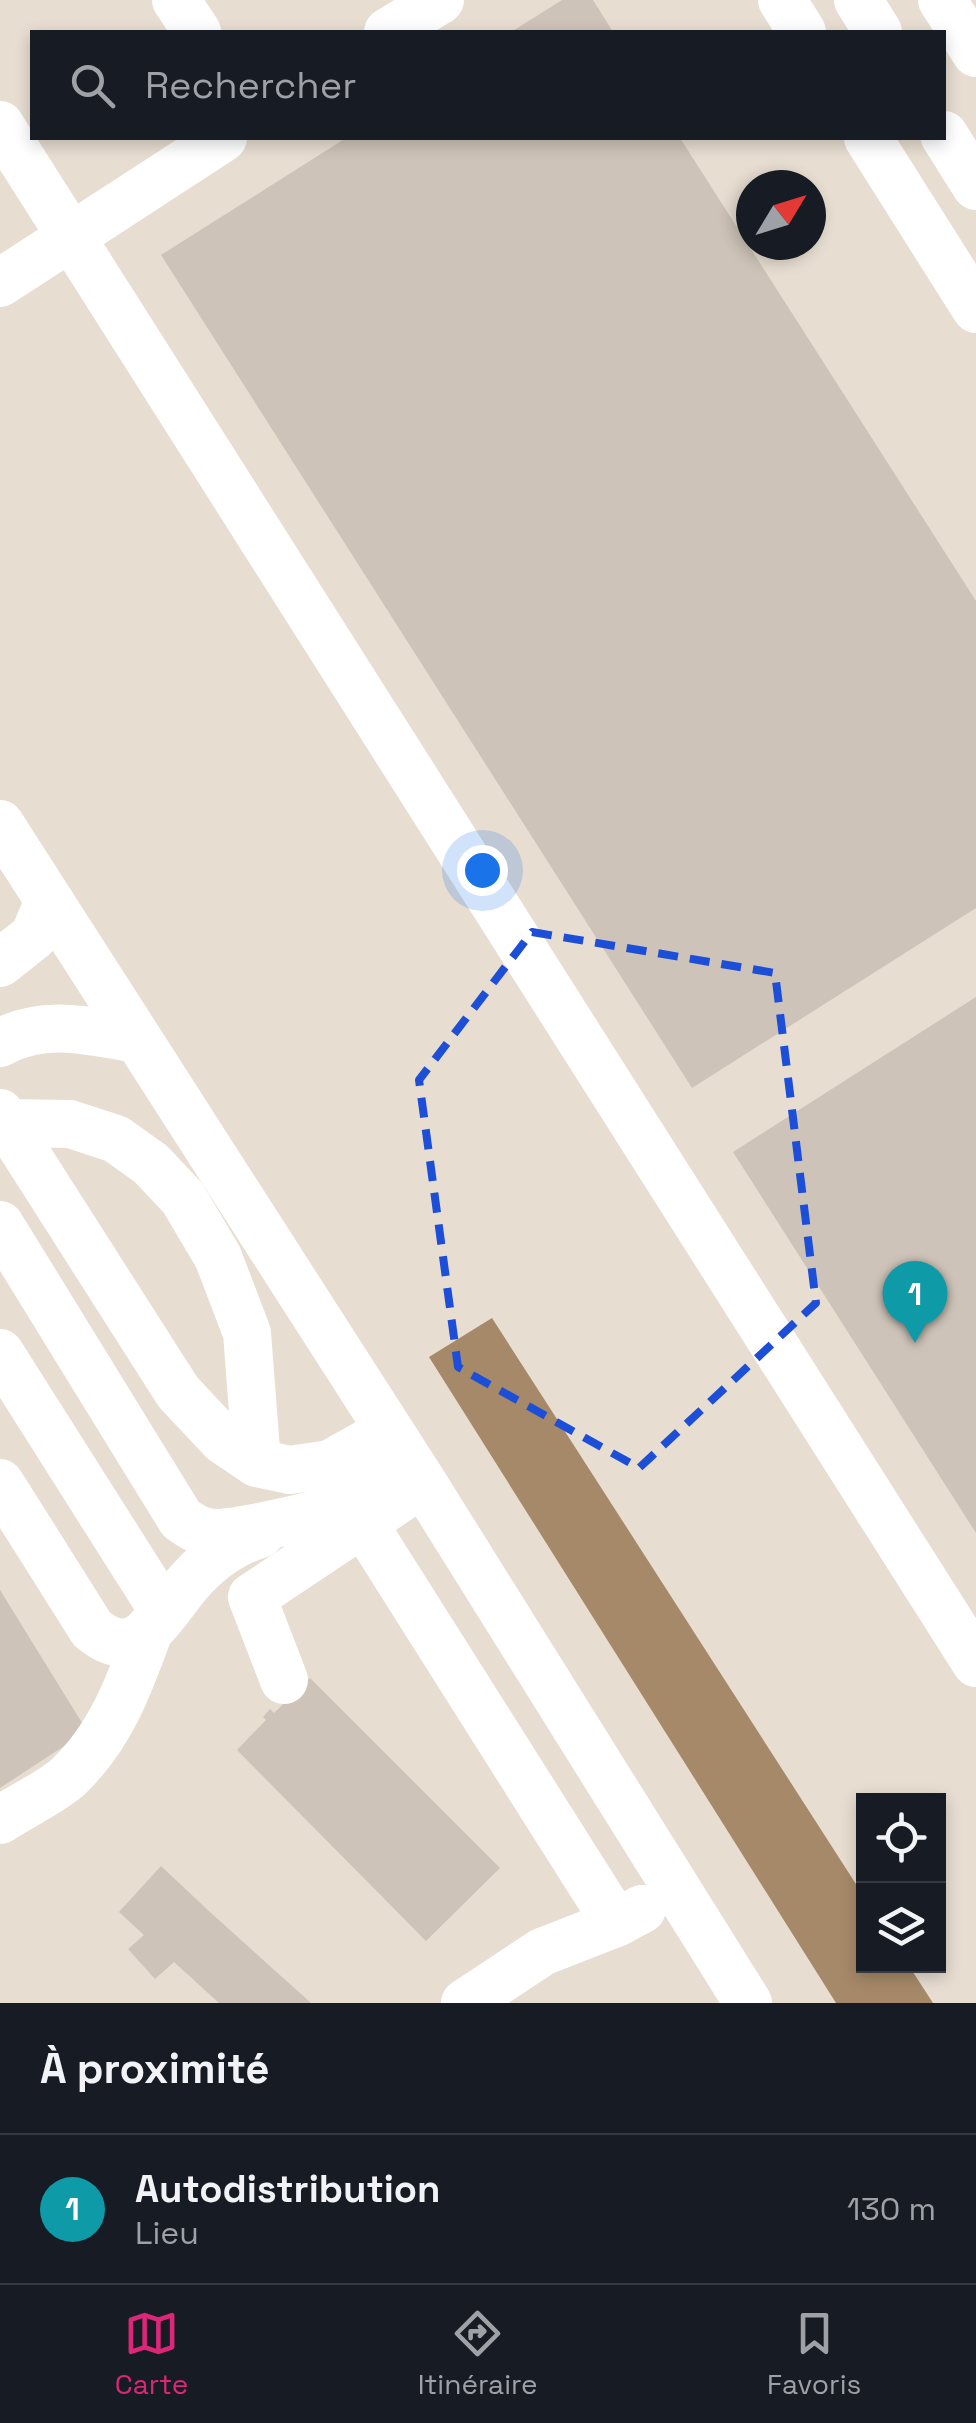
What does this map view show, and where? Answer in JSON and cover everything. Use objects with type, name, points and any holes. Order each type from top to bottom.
[{"type":"street","points":[[176,0],[196,30]]},
{"type":"street","points":[[365,30],[376,0]]},
{"type":"street","points":[[391,30],[440,0]]},
{"type":"street","points":[[782,0],[801,30]]},
{"type":"street","points":[[858,0],[877,30]]},
{"type":"street","points":[[942,0],[976,53]]},
{"type":"street","points":[[0,125],[976,1663]]},
{"type":"street","points":[[946,138],[976,186]]},
{"type":"street","points":[[0,282],[220,140]]},
{"type":"street","points":[[869,140],[976,309]]},
{"type":"street","points":[[0,824],[404,1455],[748,2003]]},
{"type":"street","points":[[0,963],[34,936],[50,901]]},
{"type":"street","points":[[0,1044],[31,1030],[74,1028],[138,1038]]},
{"type":"street","points":[[3,1118],[178,1392],[223,1440],[257,1463],[290,1470],[404,1455]]},
{"type":"street","points":[[3,1118],[70,1124],[116,1139],[151,1164],[182,1198],[218,1257],[247,1333],[257,1463]]},
{"type":"street","points":[[0,1224],[181,1519],[194,1529],[216,1533],[315,1516],[346,1503],[404,1455]]},
{"type":"street","points":[[0,1353],[157,1620]]},
{"type":"street","points":[[284,1680],[252,1596],[351,1530],[404,1455]]},
{"type":"street","points":[[0,1483],[92,1629],[104,1638],[129,1642],[157,1620],[192,1579],[236,1542],[287,1529],[351,1530]]},
{"type":"street","points":[[351,1530],[616,1923]]},
{"type":"street","points":[[0,1820],[65,1780],[99,1742],[123,1700],[157,1620]]},
{"type":"street","points":[[465,2003],[542,1952],[616,1923],[676,1890]]},
{"type":"highlighted area","points":[[532,932],[775,973],[816,1303],[639,1468],[458,1367],[419,1080]]},
{"type":"shaded area","points":[[492,1318],[856,1884],[856,1973],[914,1973],[933,2003],[836,2003],[429,1357]]},
{"type":"building","points":[[562,0],[593,0],[612,30],[514,30]]},
{"type":"building","points":[[343,140],[681,140],[736,226],[736,260],[758,260],[976,601],[976,908],[692,1088],[161,255]]},
{"type":"building","points":[[976,997],[976,1533],[733,1152]]},
{"type":"building","points":[[0,1590],[87,1731],[0,1788]]},
{"type":"building","points":[[310,1678],[500,1868],[426,1941],[237,1750],[266,1720],[263,1717],[270,1709],[274,1713]]},
{"type":"building","points":[[161,1866],[311,2003],[219,2003],[174,1962],[155,1979],[128,1949],[144,1935],[119,1912]]},
{"type":"place","name":"Autodistribution","points":[[915,1343]]}]
